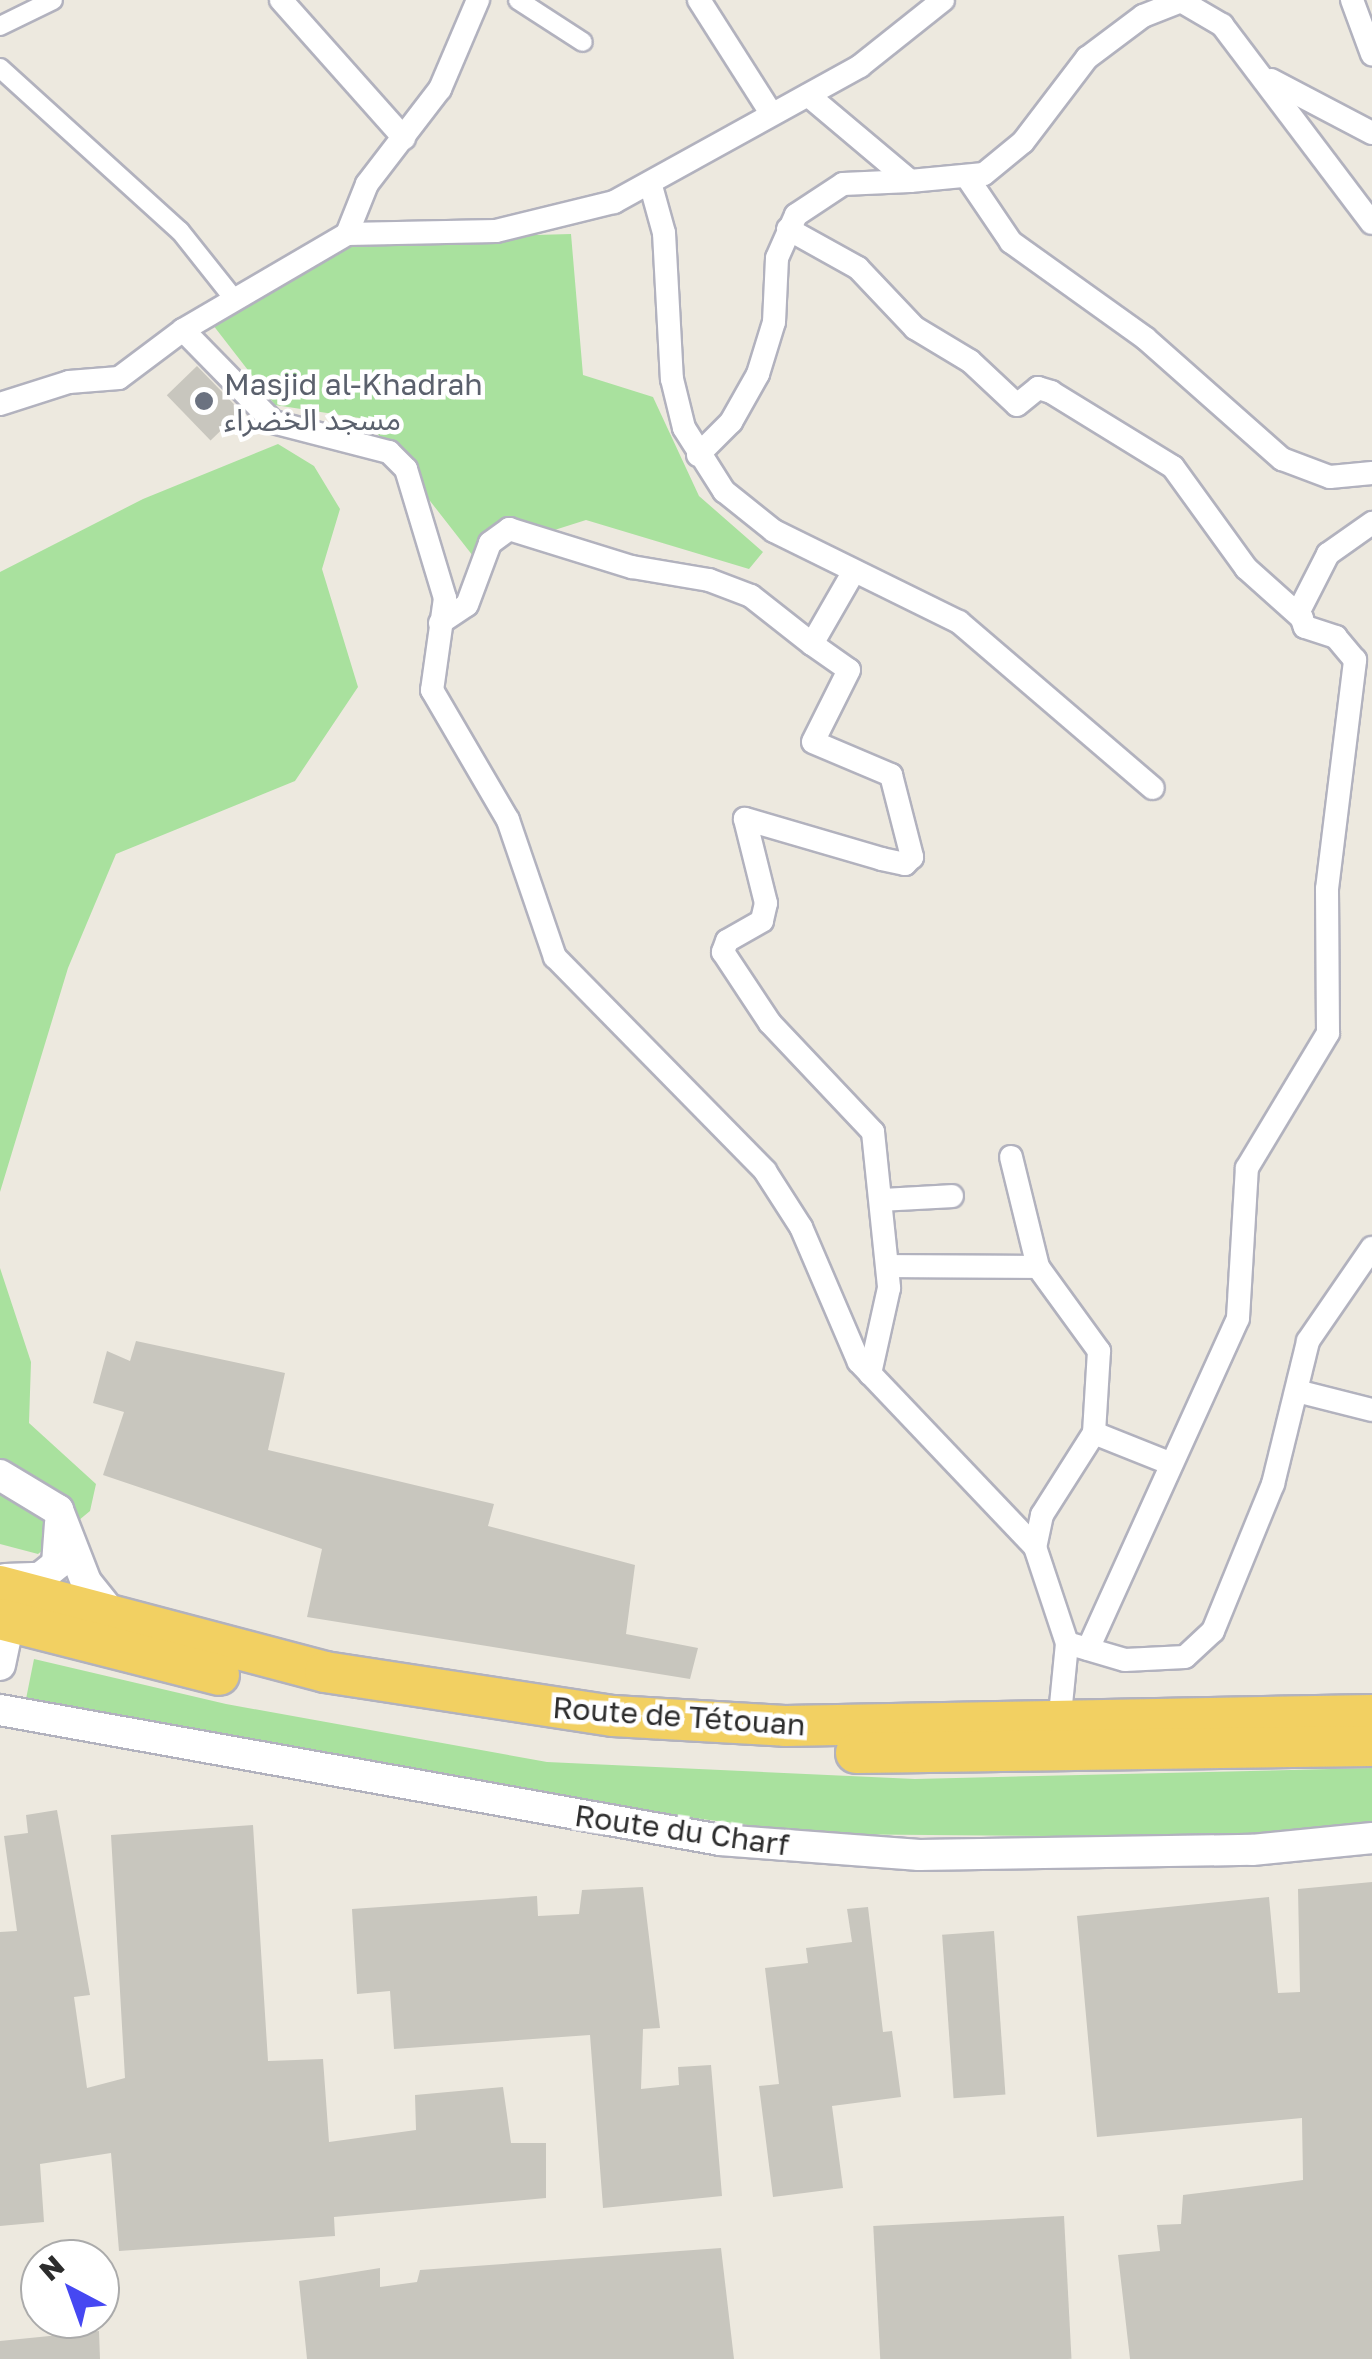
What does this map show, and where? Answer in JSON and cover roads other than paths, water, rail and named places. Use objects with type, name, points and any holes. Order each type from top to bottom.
[{"type":"highway","name":"Route de Tétouan","points":[[2,1602],[115,1618],[360,1678],[614,1716],[786,1726],[1059,1725],[1372,1714]]},
{"type":"highway","name":"Route de Tétouan","points":[[2,1602],[366,1705],[710,1748],[1046,1755],[1372,1746]]},
{"type":"street","points":[[0,26],[53,0]]},
{"type":"street","points":[[281,0],[404,138]]},
{"type":"street","points":[[347,234],[366,184],[440,90],[478,0]]},
{"type":"street","points":[[518,0],[583,42]]},
{"type":"street","points":[[699,0],[771,113]]},
{"type":"street","points":[[0,404],[69,382],[118,378],[183,330],[347,234],[531,226],[651,186],[771,113],[860,66],[942,0]]},
{"type":"street","points":[[1352,0],[1372,54]]},
{"type":"street","points":[[698,455],[731,422],[758,374],[788,229],[843,184],[970,180],[1010,154],[1087,58],[1166,4],[1205,9],[1264,76],[1372,222]]},
{"type":"street","points":[[0,68],[156,208],[234,299]]},
{"type":"street","points":[[1264,76],[1372,133]]},
{"type":"street","points":[[808,95],[910,181]]},
{"type":"street","points":[[970,180],[1011,242],[1160,351],[1282,459],[1330,477],[1372,473]]},
{"type":"street","points":[[651,186],[664,233],[672,379],[698,455],[724,491],[774,531],[959,622],[1153,788]]},
{"type":"street","points":[[788,229],[858,268],[915,328],[970,362],[1017,405],[1038,388],[1050,392],[1160,457],[1246,568],[1302,618],[1311,632],[1343,641],[1355,660],[1327,889],[1328,1033],[1247,1168],[1238,1318],[1078,1646],[1059,1725]]},
{"type":"street","points":[[183,330],[273,422],[390,452],[399,461],[417,491],[440,569],[440,623],[430,671],[438,712],[508,820],[554,957],[765,1171],[801,1227],[836,1318],[870,1374],[1035,1547],[1078,1646],[1125,1660],[1185,1657],[1206,1640],[1267,1500],[1308,1341],[1372,1248]]},
{"type":"street","points":[[1302,618],[1314,571],[1372,523]]},
{"type":"street","points":[[440,623],[466,605],[490,543],[509,529],[632,567],[709,580],[750,596],[849,670],[814,742],[892,776],[912,857],[906,864],[882,860],[745,819],[766,903],[762,921],[727,941],[723,952],[770,1023],[864,1116],[881,1200],[888,1266],[870,1374]]},
{"type":"street","points":[[812,644],[854,572]]},
{"type":"street","points":[[1011,1157],[1038,1267],[1098,1351],[1094,1432],[1042,1516],[1035,1547]]},
{"type":"street","points":[[881,1200],[952,1196]]},
{"type":"street","points":[[888,1266],[1038,1267]]},
{"type":"street","points":[[1297,1392],[1372,1410]]},
{"type":"street","points":[[1094,1432],[1170,1463]]},
{"type":"street","points":[[0,1475],[58,1510],[86,1582],[115,1618]]},
{"type":"street","points":[[0,1665],[2,1602],[57,1564],[58,1510]]},
{"type":"street","name":"Route du Charf","points":[[0,1710],[720,1840],[957,1854],[1252,1850],[1372,1838]]},
{"type":"place","name":"Masjid al-Khadrah مسجد الخضراء","points":[[204,401]]}]
